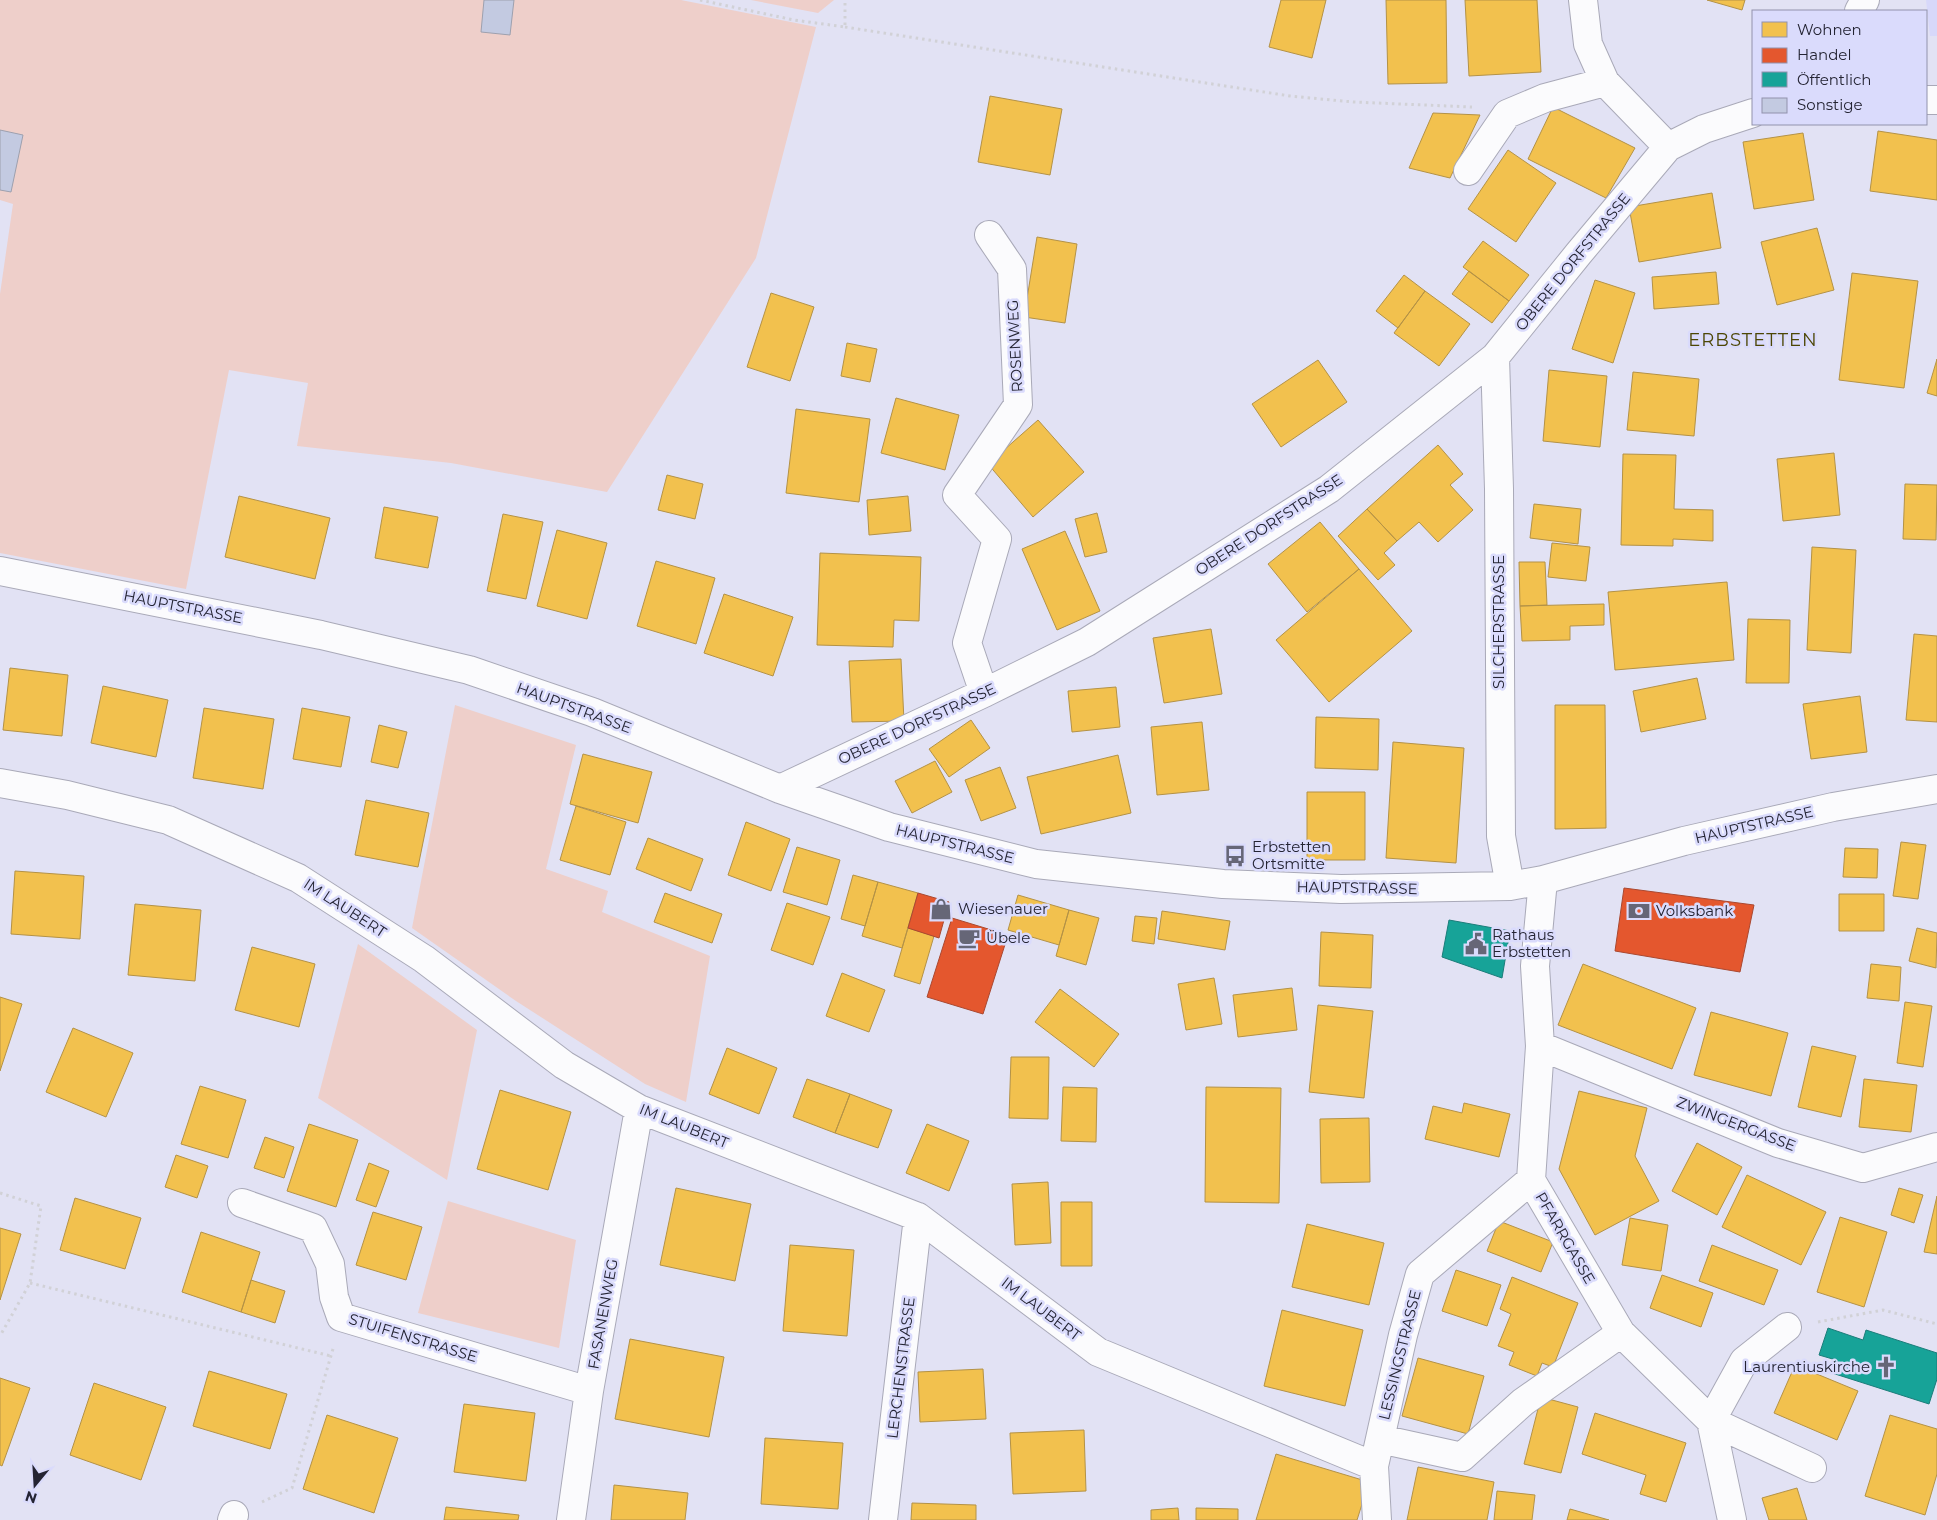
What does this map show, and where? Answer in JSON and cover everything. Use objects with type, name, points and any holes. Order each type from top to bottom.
[{"type":"street","points":[[1583,0],[1588,44],[1605,82],[1668,147]]},
{"type":"street","points":[[1468,171],[1507,114],[1545,98],[1605,82]]},
{"type":"street","name":"OBERE DORFSTRASSE","points":[[780,788],[984,693],[1086,642],[1329,489],[1495,357],[1668,147],[1704,129],[1752,113]]},
{"type":"street","name":"ROSENWEG","points":[[984,693],[967,643],[997,539],[957,495],[1018,405],[1012,269],[989,235]]},
{"type":"street","name":"SILCHERSTRASSE","points":[[1495,357],[1499,489],[1501,836],[1510,886]]},
{"type":"street","name":"HAUPTSTRASSE","points":[[0,571],[321,635],[469,670],[592,712],[780,788],[889,827],[1036,864],[1224,884],[1341,890],[1510,886],[1543,880],[1731,830],[1833,806],[1937,789]]},
{"type":"street","name":"IM LAUBERT","points":[[0,783],[67,795],[168,820],[298,878],[424,959],[564,1065],[639,1109],[918,1217],[1098,1352],[1374,1466]]},
{"type":"street","name":"PFARRGASSE","points":[[1543,880],[1535,966],[1540,1046],[1531,1180],[1621,1333],[1711,1421]]},
{"type":"street","name":"ZWINGERGASSE","points":[[1540,1046],[1778,1143],[1863,1168],[1937,1147]]},
{"type":"street","name":"FASANENWEG","points":[[570,1520],[589,1391],[639,1109]]},
{"type":"street","name":"LESSINGSTRASSE","points":[[1377,1520],[1374,1466],[1403,1335],[1420,1274],[1531,1180]]},
{"type":"street","name":"STUIFENSTRASSE","points":[[242,1203],[313,1228],[330,1264],[334,1298],[341,1317],[589,1391]]},
{"type":"street","name":"LERCHENSTRASSE","points":[[883,1520],[918,1217]]},
{"type":"street","points":[[1732,1520],[1711,1421],[1744,1362],[1787,1327]]},
{"type":"street","points":[[1380,1440],[1462,1457],[1523,1402],[1621,1333]]},
{"type":"street","points":[[1711,1421],[1812,1468]]},
{"type":"path","points":[[700,0],[794,20],[1290,96],[1353,102],[1484,108],[1507,114]]},
{"type":"path","points":[[845,0],[846,27]]},
{"type":"path","points":[[0,1193],[41,1206],[30,1283],[0,1336]]},
{"type":"path","points":[[30,1283],[331,1356]]},
{"type":"path","points":[[1787,1327],[1883,1310],[1937,1324]]},
{"type":"path","points":[[233,1518],[292,1488],[341,1317]]},
{"type":"shaded area","points":[[0,0],[681,0],[816,27],[756,258],[607,492],[451,463],[297,446],[308,383],[229,370],[186,589],[0,553],[0,294],[13,204],[0,200]]},
{"type":"shaded area","points":[[751,0],[834,0],[818,13]]},
{"type":"shaded area","points":[[1926,0],[1937,0],[1937,36],[1930,36]]},
{"type":"shaded area","points":[[455,705],[576,745],[546,869],[608,891],[602,912],[710,956],[686,1102],[645,1084],[516,1001],[412,928]]},
{"type":"shaded area","points":[[358,944],[477,1030],[447,1180],[318,1098]]},
{"type":"shaded area","points":[[448,1201],[576,1240],[559,1348],[418,1313]]},
{"type":"building: Wohnen","points":[[1281,0],[1326,0],[1312,58],[1269,47]]},
{"type":"building: Wohnen","points":[[1386,0],[1446,0],[1447,83],[1388,84]]},
{"type":"building: Wohnen","points":[[1465,0],[1537,0],[1541,72],[1469,76]]},
{"type":"building: Wohnen","points":[[1707,0],[1745,0],[1742,10]]},
{"type":"building: Wohnen","points":[[990,96],[1062,109],[1050,175],[978,162]]},
{"type":"building: Wohnen","points":[[1553,107],[1635,148],[1606,198],[1528,159]]},
{"type":"building: Wohnen","points":[[1433,113],[1480,115],[1450,178],[1409,168]]},
{"type":"building: Wohnen","points":[[1878,131],[1937,140],[1937,200],[1870,191]]},
{"type":"building: Wohnen","points":[[1803,133],[1814,200],[1754,209],[1743,142]]},
{"type":"building: Wohnen","points":[[1508,150],[1556,183],[1516,242],[1468,209]]},
{"type":"building: Wohnen","points":[[1712,193],[1721,248],[1639,262],[1629,207]]},
{"type":"building: Wohnen","points":[[1817,228],[1834,290],[1777,305],[1761,242]]},
{"type":"building: Wohnen","points":[[1037,237],[1077,244],[1065,323],[1024,317]]},
{"type":"building: Wohnen","points":[[1483,241],[1529,275],[1509,301],[1463,267]]},
{"type":"building: Wohnen","points":[[1469,271],[1509,301],[1492,323],[1452,294]]},
{"type":"building: Wohnen","points":[[1716,272],[1719,304],[1654,309],[1652,277]]},
{"type":"building: Wohnen","points":[[1852,273],[1918,281],[1904,388],[1839,380]]},
{"type":"building: Wohnen","points":[[1404,275],[1425,291],[1398,328],[1376,311]]},
{"type":"building: Wohnen","points":[[1595,280],[1635,293],[1613,363],[1572,349]]},
{"type":"building: Wohnen","points":[[1425,291],[1470,324],[1439,366],[1394,333]]},
{"type":"building: Wohnen","points":[[771,293],[814,307],[790,381],[747,367]]},
{"type":"building: Wohnen","points":[[847,343],[877,349],[870,382],[841,376]]},
{"type":"building: Wohnen","points":[[1937,359],[1937,396],[1927,393]]},
{"type":"building: Wohnen","points":[[1318,360],[1347,402],[1281,447],[1252,404]]},
{"type":"building: Wohnen","points":[[1549,370],[1607,376],[1600,447],[1543,441]]},
{"type":"building: Wohnen","points":[[1633,372],[1699,379],[1694,436],[1627,430]]},
{"type":"building: Wohnen","points":[[896,398],[959,415],[945,470],[881,453]]},
{"type":"building: Wohnen","points":[[796,409],[870,419],[859,502],[786,493]]},
{"type":"building: Wohnen","points":[[1038,420],[1084,472],[1033,517],[988,464]]},
{"type":"building: Wohnen","points":[[1438,445],[1463,474],[1450,485],[1473,510],[1438,542],[1419,522],[1397,541],[1367,509]]},
{"type":"building: Wohnen","points":[[1834,453],[1840,515],[1783,521],[1777,459]]},
{"type":"building: Wohnen","points":[[1623,454],[1676,455],[1674,509],[1713,510],[1713,541],[1673,539],[1673,546],[1621,545]]},
{"type":"building: Wohnen","points":[[667,475],[703,484],[695,519],[658,510]]},
{"type":"building: Wohnen","points":[[1905,484],[1937,485],[1936,540],[1903,539]]},
{"type":"building: Wohnen","points":[[239,496],[330,518],[315,579],[225,557]]},
{"type":"building: Wohnen","points":[[908,496],[911,531],[869,535],[867,500]]},
{"type":"building: Wohnen","points":[[1534,504],[1581,509],[1578,544],[1530,538]]},
{"type":"building: Wohnen","points":[[384,507],[438,517],[428,568],[375,558]]},
{"type":"building: Wohnen","points":[[1367,509],[1397,541],[1384,553],[1395,565],[1378,580],[1338,536]]},
{"type":"building: Wohnen","points":[[1097,513],[1107,552],[1085,557],[1075,519]]},
{"type":"building: Wohnen","points":[[503,514],[543,522],[526,599],[487,591]]},
{"type":"building: Wohnen","points":[[1320,522],[1359,569],[1307,612],[1268,564]]},
{"type":"building: Wohnen","points":[[557,530],[607,543],[587,619],[537,606]]},
{"type":"building: Wohnen","points":[[1065,531],[1100,611],[1057,630],[1022,549]]},
{"type":"building: Wohnen","points":[[1552,543],[1590,547],[1586,581],[1548,577]]},
{"type":"building: Wohnen","points":[[1812,547],[1856,550],[1851,653],[1807,650]]},
{"type":"building: Wohnen","points":[[820,553],[921,557],[919,621],[894,620],[893,647],[817,645]]},
{"type":"building: Wohnen","points":[[656,561],[715,578],[696,644],[637,626]]},
{"type":"building: Wohnen","points":[[1519,562],[1545,562],[1547,605],[1520,606]]},
{"type":"building: Wohnen","points":[[1359,569],[1412,631],[1329,702],[1276,640]]},
{"type":"building: Wohnen","points":[[1727,582],[1734,660],[1615,670],[1608,592]]},
{"type":"building: Wohnen","points":[[724,594],[793,617],[773,676],[704,653]]},
{"type":"building: Wohnen","points":[[1604,604],[1604,625],[1570,626],[1570,640],[1522,641],[1520,606]]},
{"type":"building: Wohnen","points":[[1748,619],[1790,620],[1789,683],[1746,683]]},
{"type":"building: Wohnen","points":[[1211,629],[1222,694],[1164,703],[1153,638]]},
{"type":"building: Wohnen","points":[[1914,634],[1937,636],[1937,722],[1906,720]]},
{"type":"building: Wohnen","points":[[901,659],[904,721],[852,722],[849,661]]},
{"type":"building: Wohnen","points":[[10,668],[68,675],[62,736],[3,730]]},
{"type":"building: Wohnen","points":[[1697,678],[1706,719],[1641,732],[1633,691]]},
{"type":"building: Wohnen","points":[[103,686],[168,700],[156,757],[91,743]]},
{"type":"building: Wohnen","points":[[1116,687],[1120,727],[1072,732],[1068,691]]},
{"type":"building: Wohnen","points":[[1860,696],[1867,752],[1811,759],[1803,704]]},
{"type":"building: Wohnen","points":[[1555,705],[1605,705],[1606,828],[1555,829]]},
{"type":"building: Wohnen","points":[[204,708],[274,719],[263,789],[193,778]]},
{"type":"building: Wohnen","points":[[302,708],[350,717],[341,767],[293,759]]},
{"type":"building: Wohnen","points":[[1316,717],[1379,719],[1378,770],[1315,768]]},
{"type":"building: Wohnen","points":[[971,720],[990,748],[949,777],[929,749]]},
{"type":"building: Wohnen","points":[[1202,722],[1209,790],[1157,795],[1151,727]]},
{"type":"building: Wohnen","points":[[379,725],[407,732],[398,768],[371,762]]},
{"type":"building: Wohnen","points":[[1393,742],[1464,748],[1456,863],[1386,858]]},
{"type":"building: Wohnen","points":[[583,754],[652,772],[638,823],[570,804]]},
{"type":"building: Wohnen","points":[[1118,755],[1131,813],[1041,834],[1027,777]]},
{"type":"building: Wohnen","points":[[935,761],[952,792],[912,813],[895,781]]},
{"type":"building: Wohnen","points":[[1000,767],[1016,808],[981,821],[965,780]]},
{"type":"building: Wohnen","points":[[1307,792],[1365,792],[1365,860],[1307,860]]},
{"type":"building: Wohnen","points":[[366,800],[429,813],[418,867],[355,855]]},
{"type":"building: Wohnen","points":[[576,806],[626,822],[610,875],[560,860]]},
{"type":"building: Wohnen","points":[[746,822],[790,839],[771,891],[728,875]]},
{"type":"building: Wohnen","points":[[648,838],[703,859],[691,891],[636,869]]},
{"type":"building: Wohnen","points":[[1901,842],[1926,845],[1918,899],[1893,896]]},
{"type":"building: Wohnen","points":[[797,847],[840,860],[827,905],[783,892]]},
{"type":"building: Wohnen","points":[[1845,848],[1878,849],[1877,878],[1843,877]]},
{"type":"building: Wohnen","points":[[15,871],[84,876],[80,939],[11,934]]},
{"type":"building: Wohnen","points":[[853,875],[878,882],[865,926],[841,919]]},
{"type":"building: Wohnen","points":[[878,882],[918,893],[902,948],[862,936]]},
{"type":"building: Wohnen","points":[[665,893],[722,914],[712,943],[654,922]]},
{"type":"building: Wohnen","points":[[1839,894],[1884,894],[1884,931],[1839,931]]},
{"type":"building: Wohnen","points":[[1018,895],[1069,910],[1059,945],[1008,930]]},
{"type":"building: Wohnen","points":[[787,903],[830,917],[813,965],[771,950]]},
{"type":"building: Wohnen","points":[[135,904],[201,910],[195,981],[128,975]]},
{"type":"building: Wohnen","points":[[1069,910],[1099,918],[1086,965],[1056,956]]},
{"type":"building: Wohnen","points":[[1162,911],[1230,921],[1225,950],[1158,939]]},
{"type":"building: Wohnen","points":[[1135,916],[1157,918],[1154,944],[1132,941]]},
{"type":"building: Wohnen","points":[[908,928],[934,936],[920,984],[894,976]]},
{"type":"building: Wohnen","points":[[1917,928],[1937,933],[1936,968],[1909,961]]},
{"type":"building: Wohnen","points":[[1321,932],[1373,935],[1371,988],[1319,986]]},
{"type":"building: Wohnen","points":[[252,947],[315,964],[299,1027],[235,1010]]},
{"type":"building: Wohnen","points":[[1583,964],[1696,1008],[1672,1069],[1558,1025]]},
{"type":"building: Wohnen","points":[[1871,964],[1901,967],[1899,1001],[1867,998]]},
{"type":"building: Wohnen","points":[[842,973],[885,990],[869,1032],[826,1016]]},
{"type":"building: Wohnen","points":[[1214,978],[1222,1024],[1186,1030],[1178,984]]},
{"type":"building: Wohnen","points":[[1292,988],[1297,1030],[1238,1037],[1233,995]]},
{"type":"building: Wohnen","points":[[1060,989],[1119,1034],[1094,1067],[1035,1022]]},
{"type":"building: Wohnen","points":[[0,997],[22,1004],[0,1071]]},
{"type":"building: Wohnen","points":[[1905,1002],[1932,1006],[1923,1067],[1897,1063]]},
{"type":"building: Wohnen","points":[[1318,1005],[1373,1011],[1364,1098],[1309,1092]]},
{"type":"building: Wohnen","points":[[1711,1012],[1788,1033],[1771,1096],[1694,1075]]},
{"type":"building: Wohnen","points":[[73,1028],[133,1053],[106,1117],[46,1092]]},
{"type":"building: Wohnen","points":[[1812,1046],[1856,1056],[1841,1117],[1798,1107]]},
{"type":"building: Wohnen","points":[[727,1048],[777,1068],[759,1114],[709,1094]]},
{"type":"building: Wohnen","points":[[1011,1057],[1049,1057],[1048,1119],[1009,1118]]},
{"type":"building: Wohnen","points":[[807,1079],[850,1094],[835,1133],[793,1117]]},
{"type":"building: Wohnen","points":[[1864,1079],[1917,1085],[1911,1132],[1859,1127]]},
{"type":"building: Wohnen","points":[[200,1086],[246,1100],[228,1158],[181,1144]]},
{"type":"building: Wohnen","points":[[1063,1087],[1097,1088],[1096,1142],[1061,1141]]},
{"type":"building: Wohnen","points":[[1206,1087],[1281,1088],[1279,1203],[1205,1202]]},
{"type":"building: Wohnen","points":[[500,1090],[571,1112],[548,1190],[477,1169]]},
{"type":"building: Wohnen","points":[[1579,1091],[1647,1108],[1635,1156],[1659,1201],[1595,1235],[1559,1169]]},
{"type":"building: Wohnen","points":[[850,1094],[892,1110],[878,1148],[835,1133]]},
{"type":"building: Wohnen","points":[[1464,1103],[1510,1114],[1499,1157],[1425,1139],[1433,1106],[1462,1113]]},
{"type":"building: Wohnen","points":[[1369,1118],[1370,1182],[1321,1183],[1320,1119]]},
{"type":"building: Wohnen","points":[[309,1124],[358,1140],[336,1207],[287,1191]]},
{"type":"building: Wohnen","points":[[927,1124],[969,1141],[949,1191],[906,1173]]},
{"type":"building: Wohnen","points":[[265,1137],[294,1147],[284,1178],[254,1168]]},
{"type":"building: Wohnen","points":[[1697,1143],[1742,1167],[1717,1215],[1672,1191]]},
{"type":"building: Wohnen","points":[[176,1155],[208,1166],[197,1198],[165,1187]]},
{"type":"building: Wohnen","points":[[369,1163],[389,1171],[376,1207],[356,1200]]},
{"type":"building: Wohnen","points":[[1747,1175],[1826,1212],[1801,1265],[1722,1227]]},
{"type":"building: Wohnen","points":[[1048,1182],[1051,1243],[1015,1245],[1012,1184]]},
{"type":"building: Wohnen","points":[[676,1188],[751,1204],[735,1281],[660,1265]]},
{"type":"building: Wohnen","points":[[1899,1188],[1923,1195],[1914,1223],[1891,1215]]},
{"type":"building: Wohnen","points":[[1937,1196],[1937,1254],[1924,1252]]},
{"type":"building: Wohnen","points":[[75,1198],[141,1218],[125,1269],[60,1250]]},
{"type":"building: Wohnen","points":[[1061,1202],[1092,1202],[1092,1266],[1061,1266]]},
{"type":"building: Wohnen","points":[[373,1212],[422,1227],[406,1280],[356,1265]]},
{"type":"building: Wohnen","points":[[1840,1217],[1887,1232],[1864,1307],[1817,1292]]},
{"type":"building: Wohnen","points":[[1630,1218],[1668,1225],[1661,1271],[1622,1265]]},
{"type":"building: Wohnen","points":[[1499,1221],[1553,1242],[1541,1272],[1487,1251]]},
{"type":"building: Wohnen","points":[[1307,1224],[1384,1243],[1369,1305],[1292,1287]]},
{"type":"building: Wohnen","points":[[0,1228],[21,1234],[0,1300]]},
{"type":"building: Wohnen","points":[[201,1232],[260,1252],[241,1312],[182,1292]]},
{"type":"building: Wohnen","points":[[790,1245],[854,1250],[847,1336],[783,1331]]},
{"type":"building: Wohnen","points":[[1712,1245],[1778,1270],[1764,1305],[1699,1281]]},
{"type":"building: Wohnen","points":[[1456,1270],[1501,1285],[1487,1326],[1442,1311]]},
{"type":"building: Wohnen","points":[[1662,1275],[1713,1293],[1701,1327],[1650,1308]]},
{"type":"building: Wohnen","points":[[1512,1277],[1578,1303],[1553,1367],[1542,1363],[1537,1376],[1509,1365],[1514,1352],[1498,1346],[1511,1314],[1500,1309]]},
{"type":"building: Wohnen","points":[[251,1280],[285,1291],[275,1323],[241,1312]]},
{"type":"building: Wohnen","points":[[1282,1310],[1363,1330],[1345,1406],[1264,1386]]},
{"type":"building: Wohnen","points":[[630,1339],[724,1357],[709,1437],[615,1419]]},
{"type":"building: Wohnen","points":[[1418,1358],[1484,1376],[1468,1434],[1402,1416]]},
{"type":"building: Wohnen","points":[[1795,1365],[1858,1391],[1837,1440],[1774,1413]]},
{"type":"building: Wohnen","points":[[983,1369],[986,1419],[920,1422],[918,1372]]},
{"type":"building: Wohnen","points":[[209,1371],[287,1394],[270,1449],[193,1426]]},
{"type":"building: Wohnen","points":[[0,1378],[30,1388],[2,1466],[0,1465]]},
{"type":"building: Wohnen","points":[[94,1383],[166,1407],[141,1480],[70,1455]]},
{"type":"building: Wohnen","points":[[1541,1397],[1578,1407],[1561,1473],[1524,1464]]},
{"type":"building: Wohnen","points":[[464,1404],[535,1413],[526,1481],[454,1472]]},
{"type":"building: Wohnen","points":[[1595,1413],[1686,1443],[1666,1502],[1640,1494],[1646,1475],[1582,1454]]},
{"type":"building: Wohnen","points":[[327,1415],[398,1438],[374,1513],[303,1489]]},
{"type":"building: Wohnen","points":[[1890,1415],[1937,1429],[1937,1474],[1925,1515],[1865,1496]]},
{"type":"building: Wohnen","points":[[1084,1430],[1086,1491],[1013,1494],[1010,1433]]},
{"type":"building: Wohnen","points":[[765,1438],[843,1443],[838,1509],[761,1504]]},
{"type":"building: Wohnen","points":[[1276,1454],[1369,1482],[1357,1520],[1256,1520]]},
{"type":"building: Wohnen","points":[[1418,1467],[1494,1482],[1487,1520],[1407,1520]]},
{"type":"building: Wohnen","points":[[614,1485],[688,1493],[685,1520],[611,1520]]},
{"type":"building: Wohnen","points":[[1797,1488],[1807,1520],[1769,1520],[1762,1498]]},
{"type":"building: Wohnen","points":[[1497,1491],[1535,1495],[1532,1520],[1494,1520]]},
{"type":"building: Wohnen","points":[[912,1503],[976,1505],[976,1520],[911,1520]]},
{"type":"building: Wohnen","points":[[446,1507],[519,1515],[518,1520],[444,1520]]},
{"type":"building: Wohnen","points":[[1178,1508],[1179,1520],[1151,1520],[1151,1510]]},
{"type":"building: Wohnen","points":[[1196,1508],[1238,1509],[1238,1520],[1196,1520]]},
{"type":"building: Wohnen","points":[[1570,1509],[1609,1520],[1567,1520]]},
{"type":"building: Handel","points":[[1624,888],[1754,905],[1740,972],[1615,951]]},
{"type":"building: Handel","points":[[918,893],[949,902],[939,938],[908,928]]},
{"type":"building: Handel","points":[[952,918],[1008,935],[983,1014],[927,997]]},
{"type":"building: Öffentlich","name":"Rathaus Erbstetten","points":[[1449,920],[1510,931],[1502,978],[1442,957]]},
{"type":"building: Öffentlich","name":"Laurentiuskirche","points":[[1828,1328],[1863,1340],[1866,1330],[1937,1353],[1937,1379],[1929,1404],[1832,1373],[1836,1360],[1819,1355]]},
{"type":"building: Sonstige","points":[[484,0],[514,0],[510,35],[481,32]]},
{"type":"building: Sonstige","points":[[0,130],[23,135],[11,192],[0,190]]},
{"type":"place","name":"Erbstetten Ortsmitte","points":[[1235,856]]},
{"type":"place","name":"Wiesenauer","points":[[941,909]]},
{"type":"place","name":"Volksbank","points":[[1639,911]]},
{"type":"place","name":"Übele","points":[[969,938]]},
{"type":"place","name":"Rathaus Erbstetten","points":[[1476,944]]},
{"type":"place","name":"Laurentiuskirche","points":[[1886,1367]]},
{"type":"district","name":"ERBSTETTEN","points":[[1753,340]]}]
